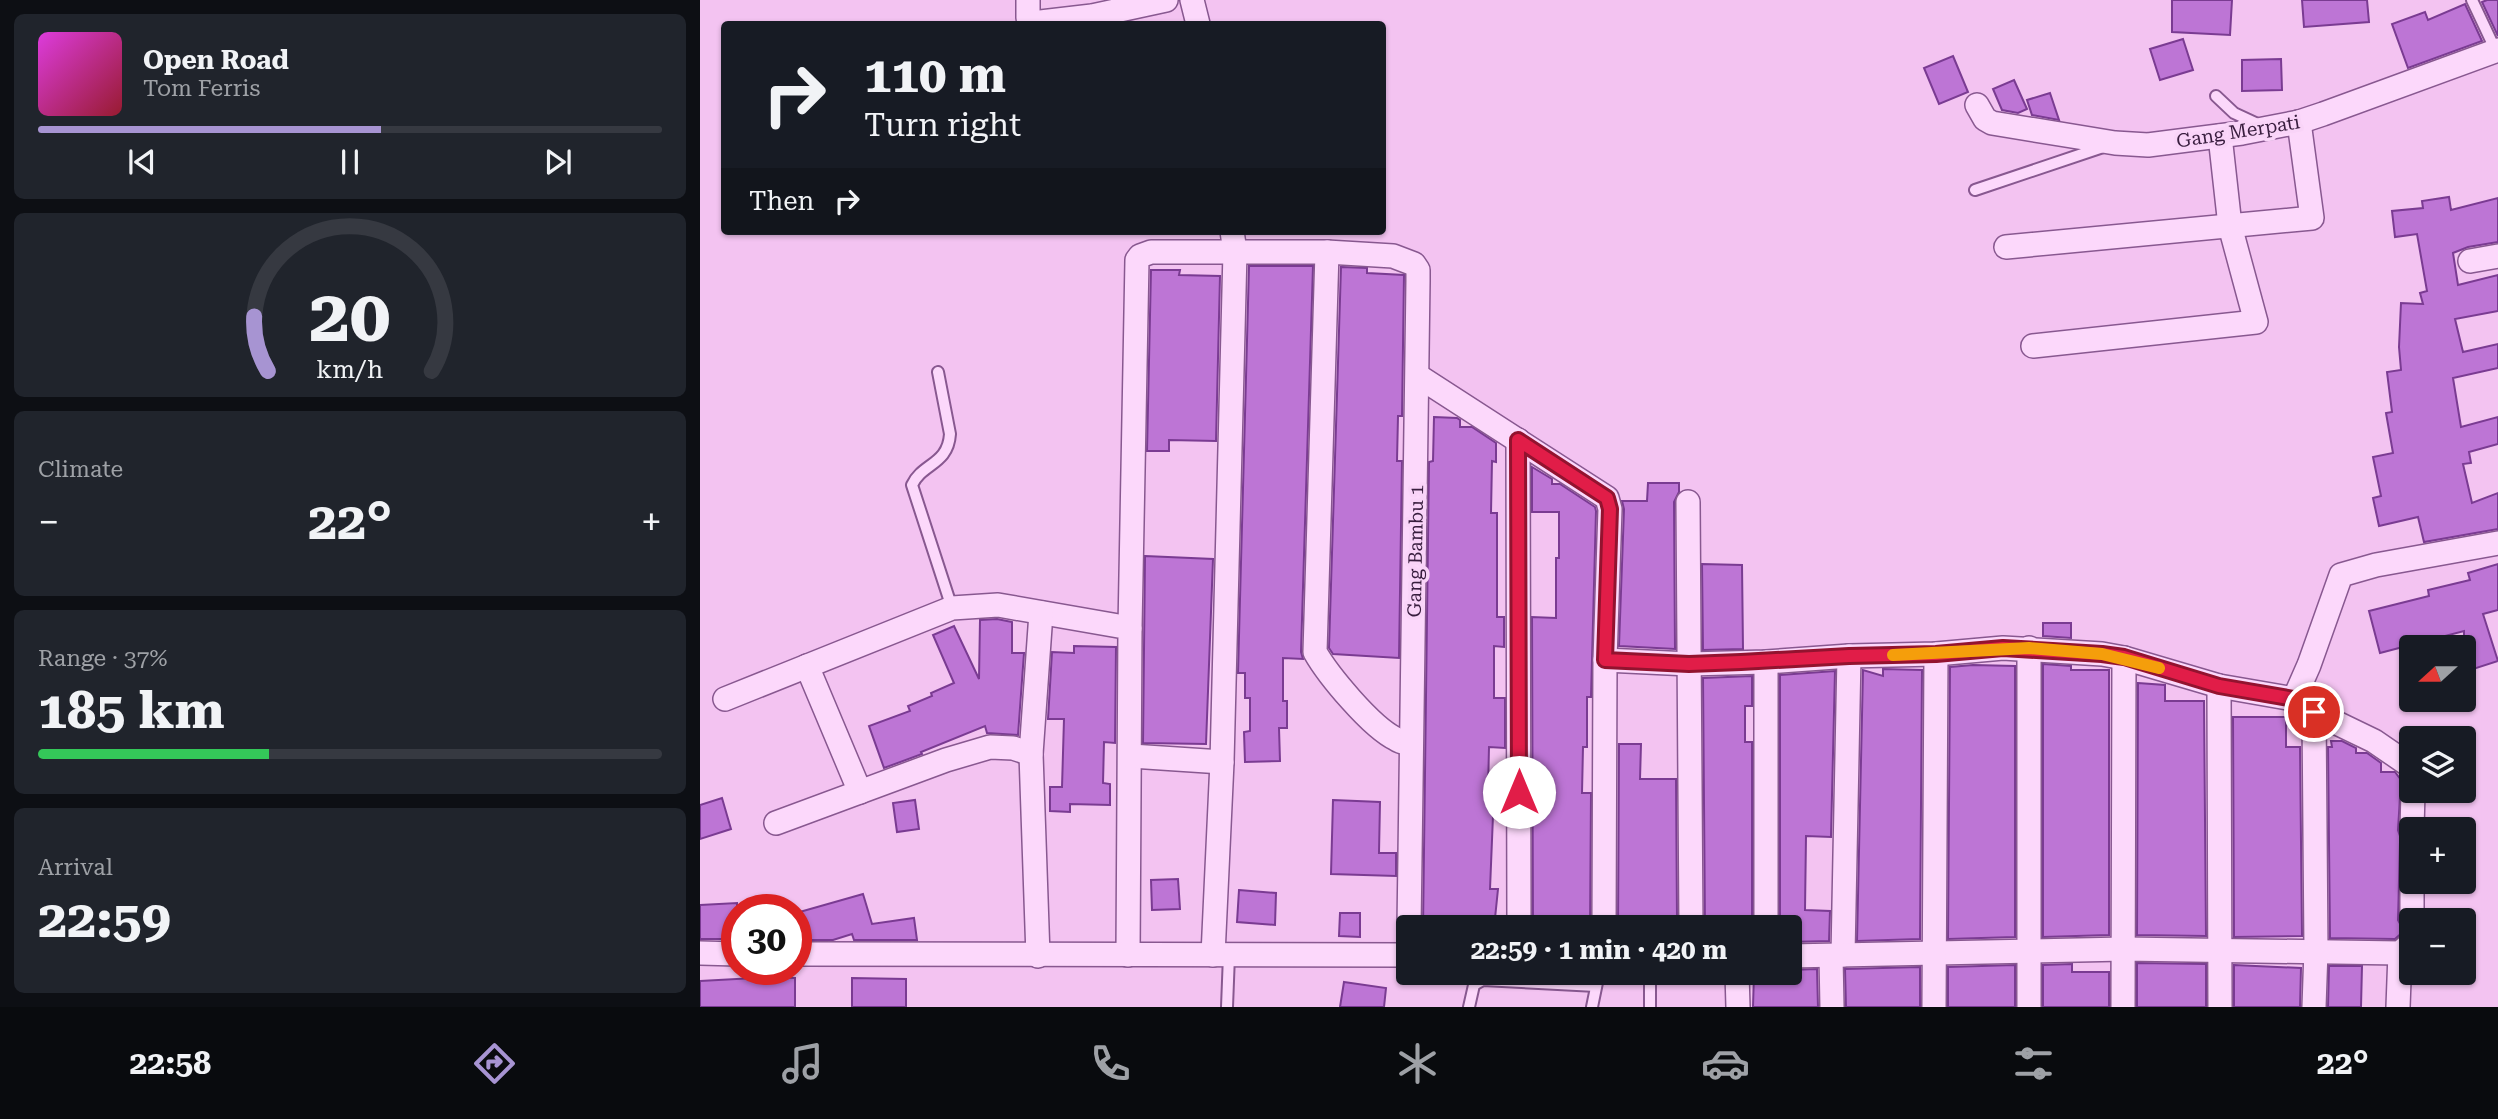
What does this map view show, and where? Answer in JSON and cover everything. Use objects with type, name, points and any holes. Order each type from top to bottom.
[{"type":"street","points":[[1028,0],[1030,21]]},
{"type":"street","points":[[1049,21],[1092,16],[1166,0]]},
{"type":"street","points":[[1192,0],[1197,21]]},
{"type":"street","name":"Gang Merpati","points":[[1977,105],[1992,123],[2115,143],[2148,145],[2267,129],[2299,122],[2389,92],[2497,50]]},
{"type":"street","points":[[2006,247],[2312,218],[2299,122]]},
{"type":"street","points":[[2033,345],[2256,322],[2230,226],[2220,136]]},
{"type":"street","points":[[1221,955],[1222,762],[1233,242]]},
{"type":"street","points":[[1128,955],[1130,628],[1137,260],[1140,256],[1151,252],[1233,242],[1327,252],[1315,652],[1327,674],[1381,729],[1396,740],[1411,744]]},
{"type":"street","name":"Gang Bambu 1","points":[[1327,252],[1394,256],[1414,264],[1419,281],[1409,915]]},
{"type":"street","points":[[2470,261],[2498,256]]},
{"type":"street","points":[[1418,376],[1607,498],[1610,509],[1605,660],[1604,915]]},
{"type":"street","points":[[1518,440],[1519,915]]},
{"type":"street","points":[[1688,502],[1691,915]]},
{"type":"street","points":[[2294,699],[2341,575],[2376,565],[2498,543]]},
{"type":"street","points":[[725,699],[952,608],[998,604],[1130,628]]},
{"type":"street","points":[[1038,956],[1031,754],[1041,613]]},
{"type":"street","points":[[1605,660],[1689,664],[1766,662],[2003,648],[2124,657],[2219,686],[2294,699],[2314,712],[2382,745],[2399,758]]},
{"type":"street","points":[[2029,648],[2029,1007]]},
{"type":"street","points":[[1934,1007],[1936,654]]},
{"type":"street","points":[[1832,1007],[1837,955],[1849,656]]},
{"type":"street","points":[[2123,1007],[2124,657]]},
{"type":"street","points":[[1766,662],[1766,915]]},
{"type":"street","points":[[807,666],[860,792]]},
{"type":"street","points":[[2219,686],[2220,1007]]},
{"type":"street","points":[[2314,712],[2314,1007]]},
{"type":"street","points":[[776,823],[990,747],[1013,748],[1031,754]]},
{"type":"street","points":[[1131,756],[1222,762]]},
{"type":"street","points":[[1802,956],[2030,950],[2221,952],[2399,948]]},
{"type":"street","points":[[700,953],[721,954]]},
{"type":"street","points":[[812,954],[1396,955]]},
{"type":"street","points":[[1737,985],[1738,1007]]},
{"type":"street","points":[[2398,1007],[2401,985]]},
{"type":"lane","points":[[2472,0],[2497,50]]},
{"type":"lane","points":[[2216,96],[2234,113],[2267,129]]},
{"type":"lane","points":[[1975,190],[2115,143]]},
{"type":"lane","points":[[938,372],[950,443],[944,456],[918,476],[912,485],[952,608]]},
{"type":"lane","points":[[1221,955],[1227,1007]]},
{"type":"lane","points":[[1469,1007],[1474,985],[1483,980],[1597,986],[1592,1007]]},
{"type":"lane","points":[[1650,985],[1650,1007]]},
{"type":"building","points":[[2172,0],[2232,0],[2230,35],[2172,32]]},
{"type":"building","points":[[2302,0],[2367,0],[2369,22],[2304,27]]},
{"type":"building","points":[[2498,0],[2498,36],[2482,2]]},
{"type":"building","points":[[2465,4],[2482,41],[2408,68],[2392,24],[2425,12],[2428,20]]},
{"type":"building","points":[[2183,39],[2193,70],[2160,80],[2150,49]]},
{"type":"building","points":[[1953,56],[1968,92],[1939,104],[1924,68]]},
{"type":"building","points":[[2281,59],[2282,90],[2242,91],[2242,60]]},
{"type":"building","points":[[2014,80],[2027,109],[2018,113],[2002,110],[1993,89]]},
{"type":"building","points":[[2050,93],[2059,120],[2032,115],[2027,100]]},
{"type":"building","points":[[2449,197],[2451,210],[2498,198],[2498,242],[2468,247],[2453,253],[2458,285],[2498,275],[2498,311],[2455,319],[2463,352],[2498,344],[2498,368],[2453,378],[2461,427],[2498,417],[2498,444],[2469,452],[2471,463],[2463,464],[2472,503],[2498,493],[2498,529],[2424,542],[2418,517],[2379,526],[2373,498],[2381,496],[2373,457],[2393,453],[2386,413],[2392,412],[2387,372],[2401,370],[2401,303],[2423,304],[2420,293],[2427,291],[2417,234],[2395,237],[2392,211],[2423,208],[2422,201]]},
{"type":"building","points":[[1249,266],[1313,266],[1301,652],[1303,659],[1283,658],[1283,701],[1287,701],[1287,728],[1279,728],[1280,761],[1245,762],[1244,732],[1250,731],[1250,698],[1245,698],[1245,673],[1238,673]]},
{"type":"building","points":[[1341,267],[1367,268],[1367,273],[1404,275],[1402,416],[1398,416],[1397,461],[1402,461],[1399,658],[1333,654],[1329,648]]},
{"type":"building","points":[[1151,270],[1180,270],[1179,275],[1220,276],[1216,441],[1169,440],[1169,451],[1147,451]]},
{"type":"building","points":[[1434,417],[1457,418],[1460,420],[1460,427],[1472,427],[1496,443],[1496,462],[1492,461],[1491,513],[1497,513],[1497,617],[1504,617],[1504,647],[1494,646],[1494,698],[1505,698],[1505,748],[1489,747],[1488,791],[1494,791],[1490,889],[1498,889],[1495,915],[1423,915],[1429,462],[1433,461]]},
{"type":"building","points":[[1532,467],[1552,479],[1552,484],[1560,484],[1595,507],[1596,511],[1591,697],[1587,697],[1587,747],[1583,747],[1582,793],[1591,793],[1590,915],[1533,915],[1532,617],[1556,618],[1559,512],[1532,512]]},
{"type":"building","points":[[1648,483],[1679,483],[1679,492],[1674,502],[1675,649],[1619,646],[1624,509],[1622,501],[1647,501]]},
{"type":"building","points":[[1145,556],[1213,559],[1206,744],[1143,743]]},
{"type":"building","points":[[1702,564],[1742,565],[1743,649],[1703,650]]},
{"type":"building","points":[[2498,564],[2498,610],[2483,614],[2498,661],[2476,668],[2476,635],[2464,635],[2464,631],[2449,635],[2399,635],[2399,648],[2380,653],[2369,611],[2429,596],[2428,590],[2470,580],[2468,573]]},
{"type":"building","points":[[980,620],[1012,622],[1012,653],[1024,653],[1018,735],[987,733],[985,726],[884,768],[869,726],[910,711],[908,706],[954,683],[933,635],[954,626],[979,679]]},
{"type":"building","points":[[2043,623],[2071,623],[2071,638],[2043,636]]},
{"type":"building","points":[[1074,646],[1116,647],[1115,743],[1104,742],[1103,783],[1110,784],[1110,805],[1070,804],[1070,812],[1050,811],[1050,787],[1062,787],[1064,719],[1048,719],[1052,652],[1074,653]]},
{"type":"building","points":[[2043,664],[2071,666],[2071,670],[2109,670],[2109,935],[2043,937]]},
{"type":"building","points":[[2015,666],[2015,937],[1948,939],[1950,667]]},
{"type":"building","points":[[1883,669],[1922,670],[1920,939],[1857,941],[1863,670],[1883,676]]},
{"type":"building","points":[[1835,671],[1831,837],[1806,836],[1805,910],[1830,911],[1829,941],[1802,942],[1802,915],[1780,915],[1780,675]]},
{"type":"building","points":[[1752,676],[1752,706],[1745,706],[1745,742],[1752,742],[1752,915],[1705,915],[1703,678]]},
{"type":"building","points":[[2138,683],[2165,685],[2165,701],[2204,701],[2206,936],[2137,935]]},
{"type":"building","points":[[2233,717],[2286,717],[2286,747],[2300,747],[2302,936],[2234,937]]},
{"type":"building","points":[[2331,741],[2342,741],[2356,748],[2356,753],[2367,753],[2381,763],[2381,772],[2395,772],[2399,777],[2399,935],[2395,939],[2330,938],[2328,747],[2332,747]]},
{"type":"building","points":[[1619,744],[1641,744],[1640,779],[1676,779],[1677,915],[1618,915]]},
{"type":"building","points":[[722,798],[731,829],[700,839],[700,805]]},
{"type":"building","points":[[915,800],[919,829],[897,832],[893,803]]},
{"type":"building","points":[[1333,800],[1380,802],[1379,853],[1396,853],[1396,876],[1331,874]]},
{"type":"building","points":[[1178,879],[1180,909],[1152,910],[1151,880]]},
{"type":"building","points":[[1239,890],[1276,893],[1275,925],[1237,922]]},
{"type":"building","points":[[863,894],[872,924],[914,918],[917,940],[854,940],[852,934],[833,940],[812,940],[812,908]]},
{"type":"building","points":[[721,904],[721,939],[700,939],[700,905]]},
{"type":"building","points":[[1340,913],[1360,913],[1360,937],[1339,936]]},
{"type":"building","points":[[2137,963],[2206,964],[2206,1007],[2137,1007]]},
{"type":"building","points":[[2072,964],[2072,972],[2109,972],[2109,1007],[2043,1007],[2043,965]]},
{"type":"building","points":[[2015,965],[2015,1007],[1948,1007],[1948,967]]},
{"type":"building","points":[[2234,965],[2301,968],[2300,1007],[2234,1007]]},
{"type":"building","points":[[2329,966],[2362,966],[2361,1007],[2328,1007]]},
{"type":"building","points":[[1920,967],[1920,1007],[1846,1007],[1845,969]]},
{"type":"building","points":[[1817,969],[1818,1007],[1753,1007],[1754,985],[1802,985],[1802,970]]},
{"type":"building","points":[[852,978],[906,979],[906,1007],[852,1007]]},
{"type":"building","points":[[721,980],[721,985],[795,985],[795,1007],[700,1007],[700,981]]},
{"type":"building","points":[[1344,982],[1386,988],[1384,1007],[1340,1007]]},
{"type":"slow traffic","points":[[1893,655],[2029,648],[2124,657],[2159,668]]},
{"type":"route","points":[[1519,792],[1518,440],[1607,498],[1610,509],[1605,660],[1689,664],[1766,662],[2029,648],[2124,657],[2219,686],[2294,699],[2314,712]]}]
